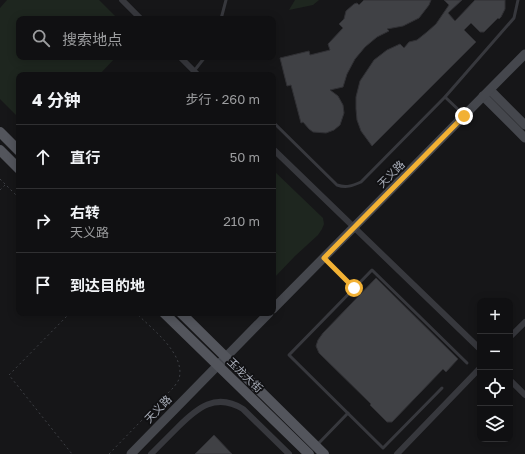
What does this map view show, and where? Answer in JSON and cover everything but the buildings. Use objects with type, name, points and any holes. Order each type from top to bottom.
[{"type":"main road","name":"天义路","points":[[276,306],[525,54]]},
{"type":"main road","points":[[486,93],[525,125]]},
{"type":"main road","points":[[486,93],[525,138]]},
{"type":"main road","points":[[0,132],[16,148]]},
{"type":"main road","points":[[0,150],[16,166]]},
{"type":"main road","name":"玉龙大街","points":[[167,316],[217,366],[313,450],[324,454]]},
{"type":"main road","name":"玉龙大街","points":[[184,316],[313,450]]},
{"type":"main road","name":"天义路","points":[[131,454],[266,316]]},
{"type":"street","points":[[122,0],[138,16]]},
{"type":"street","points":[[183,60],[195,72]]},
{"type":"street","points":[[276,152],[477,346]]},
{"type":"street","points":[[513,335],[525,322]]},
{"type":"street","points":[[397,454],[478,370]]},
{"type":"street","points":[[513,383],[525,395]]},
{"type":"street","points":[[151,454],[200,407],[210,403],[219,402],[235,404],[243,409],[289,454]]},
{"type":"lane","points":[[222,16],[226,0]]},
{"type":"lane","points":[[276,125],[336,185],[343,188],[353,186],[361,182],[445,97],[514,18],[518,0]]},
{"type":"lane","points":[[197,72],[203,60]]},
{"type":"lane","points":[[445,97],[464,116]]},
{"type":"lane","points":[[324,258],[354,288]]},
{"type":"lane","points":[[442,388],[383,448],[289,355],[372,270],[467,363]]},
{"type":"lane","points":[[313,450],[348,413]]},
{"type":"path","points":[[0,179],[16,195]]},
{"type":"path","points":[[0,190],[6,184]]},
{"type":"path","points":[[67,316],[9,375],[72,454]]},
{"type":"path","points":[[109,454],[179,380],[179,366],[175,355],[168,344],[139,316]]},
{"type":"shaded area","points":[[7,0],[99,0],[115,16],[16,16],[16,60],[113,60],[102,72],[16,72],[16,115],[0,99],[0,8]]},
{"type":"shaded area","points":[[295,0],[319,0],[313,5],[289,10]]},
{"type":"shaded area","points":[[276,173],[323,218],[324,224],[318,235],[276,276]]},
{"type":"route","points":[[354,288],[324,258],[464,116]]}]
